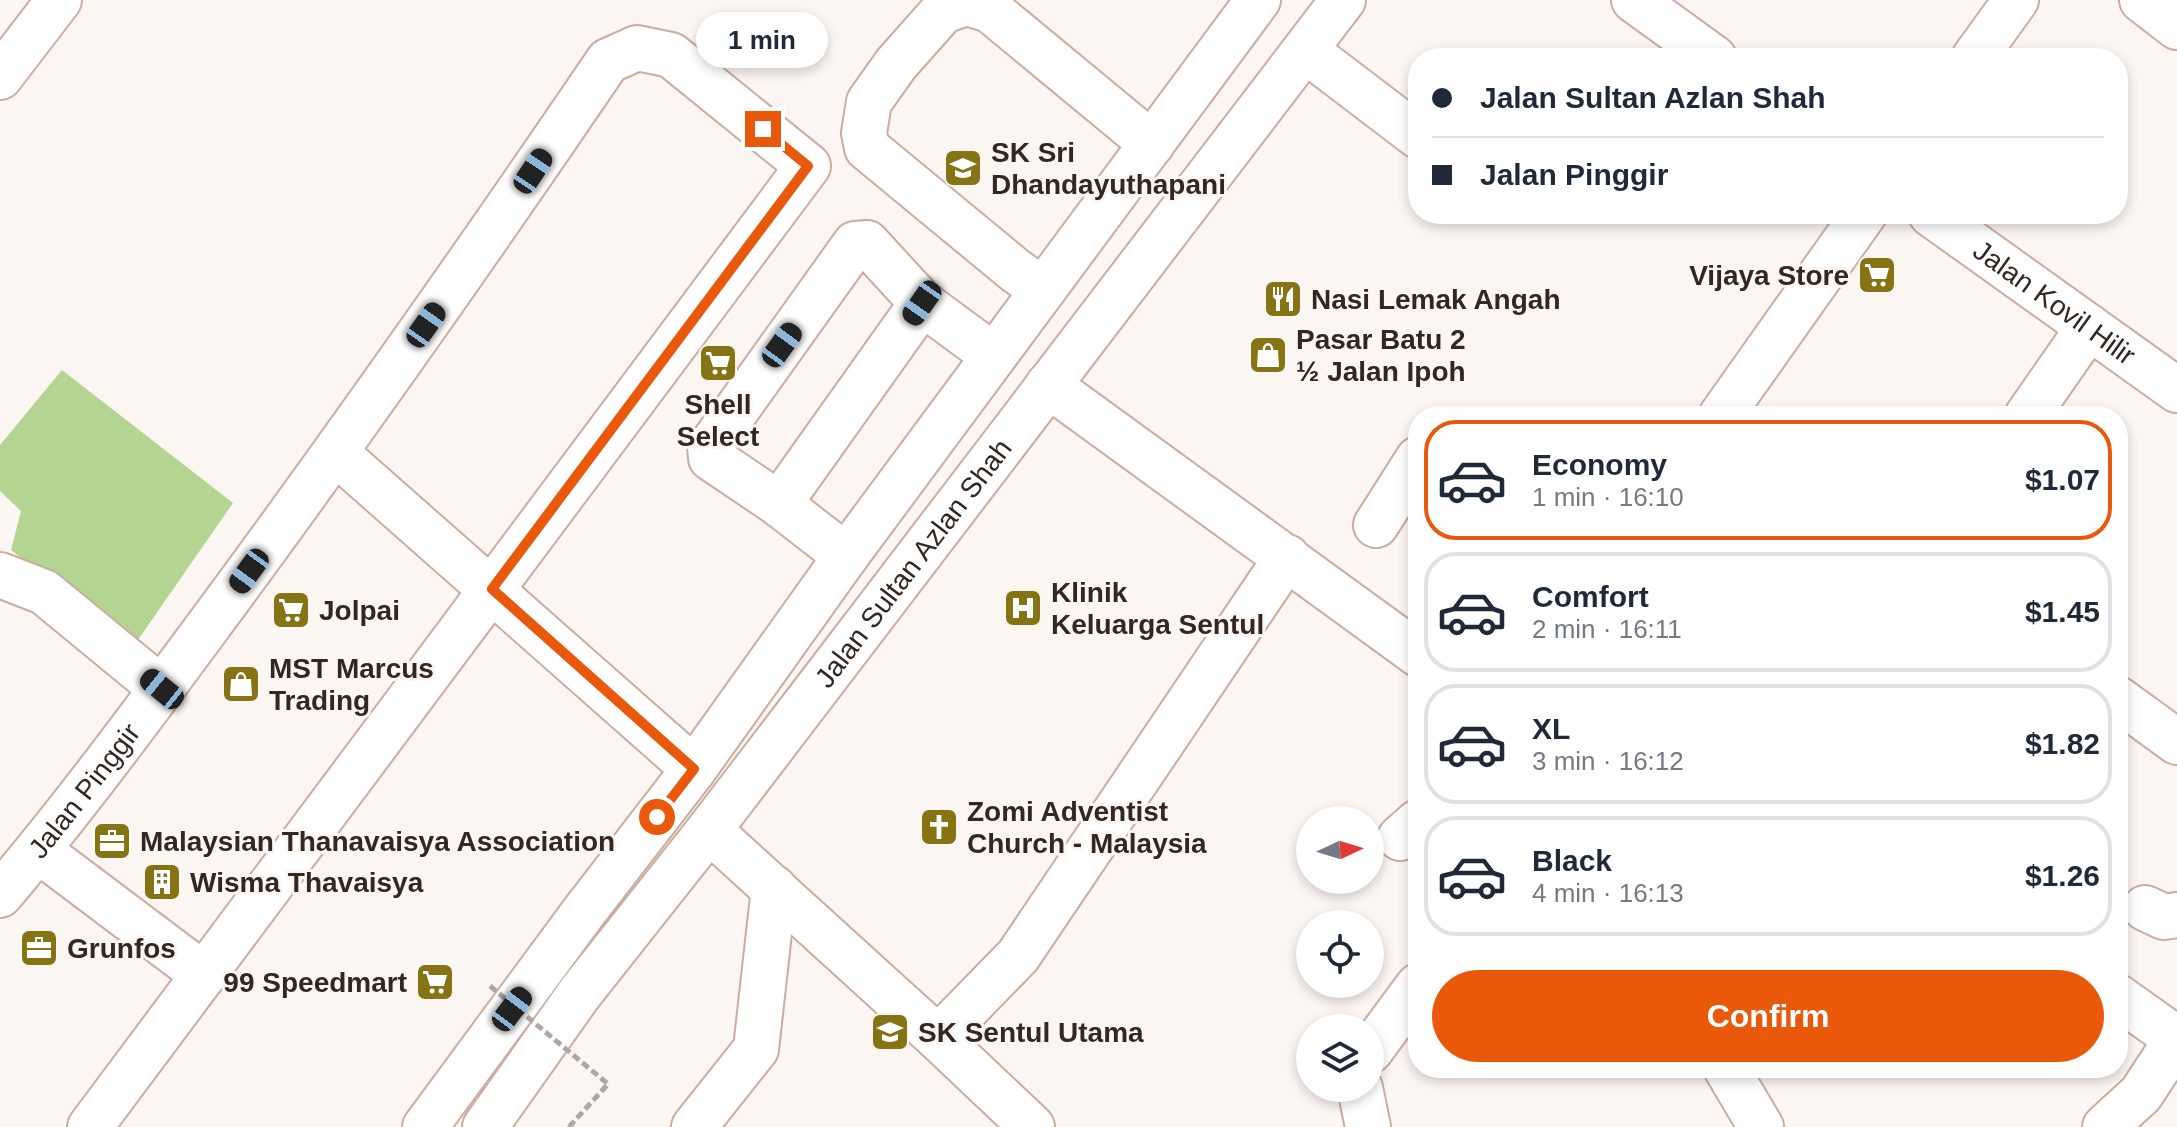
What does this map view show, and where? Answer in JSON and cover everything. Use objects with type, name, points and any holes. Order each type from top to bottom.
[{"type":"main road","points":[[0,77],[59,0]]},
{"type":"main road","name":"Jalan Sultan Azlan Shah","points":[[485,1127],[580,993],[709,830],[1343,0]]},
{"type":"main road","points":[[1981,48],[2016,0]]},
{"type":"main road","points":[[2142,0],[2177,27]]},
{"type":"main road","points":[[1043,290],[867,148],[864,133],[869,102],[896,64],[943,11],[966,3],[990,10],[1152,144]]},
{"type":"main road","name":"Jalan Sultan Azlan Shah","points":[[425,1127],[694,769],[846,556],[1152,144],[1249,3]]},
{"type":"main road","points":[[1657,7],[1703,48]]},
{"type":"main road","name":"Jalan Pinggir","points":[[0,895],[162,689],[336,453],[608,61],[637,48],[671,55],[808,166],[492,589]]},
{"type":"main road","points":[[1305,50],[1408,128]]},
{"type":"main road","points":[[1734,406],[1857,224]]},
{"type":"main road","name":"Jalan Kovil Hilir","points":[[1945,224],[2177,390]]},
{"type":"main road","points":[[846,556],[779,504],[711,458],[710,447],[855,244],[867,243],[922,303],[994,356]]},
{"type":"main road","points":[[779,504],[922,303]]},
{"type":"main road","points":[[2034,406],[2089,327]]},
{"type":"main road","points":[[1048,385],[1408,647]]},
{"type":"main road","points":[[336,453],[694,769]]},
{"type":"main road","points":[[1376,525],[1408,475]]},
{"type":"main road","points":[[938,1038],[1018,956],[1287,557]]},
{"type":"main road","points":[[0,575],[44,592],[162,689]]},
{"type":"main road","points":[[99,1124],[204,975],[492,589]]},
{"type":"main road","points":[[2128,706],[2177,742]]},
{"type":"main road","points":[[709,830],[1032,1127]]},
{"type":"main road","points":[[38,850],[204,975]]},
{"type":"main road","points":[[694,1127],[756,1049],[774,888]]},
{"type":"main road","points":[[1384,1032],[1408,1000]]},
{"type":"main road","points":[[2105,1127],[2141,1094],[2177,1039],[2128,1004]]},
{"type":"main road","points":[[1732,1078],[1761,1127]]},
{"type":"main road","points":[[1363,1102],[1368,1127]]},
{"type":"path","points":[[490,986],[608,1084],[569,1127]]},
{"type":"green space","points":[[62,370],[233,503],[133,647],[11,550],[21,511],[0,491],[0,445]]},
{"type":"place","name":"SK Sri Dhandayuthapani","points":[[963,168]]},
{"type":"place","name":"Vijaya Store","points":[[1877,275]]},
{"type":"place","name":"Nasi Lemak Angah","points":[[1283,299]]},
{"type":"place","name":"Pasar Batu 2 ½ Jalan Ipoh","points":[[1268,355]]},
{"type":"place","name":"Shell Select","points":[[718,363]]},
{"type":"place","name":"Klinik Keluarga Sentul","points":[[1023,608]]},
{"type":"place","name":"Jolpai","points":[[291,610]]},
{"type":"place","name":"MST Marcus Trading","points":[[241,684]]},
{"type":"place","name":"Zomi Adventist Church - Malaysia","points":[[939,827]]},
{"type":"place","name":"Malaysian Thanavaisya Association","points":[[112,841]]},
{"type":"place","name":"Wisma Thavaisya","points":[[162,882]]},
{"type":"place","name":"Grunfos","points":[[39,948]]},
{"type":"place","name":"99 Speedmart","points":[[435,982]]},
{"type":"place","name":"SK Sentul Utama","points":[[890,1032]]},
{"type":"route","points":[[657,817],[694,769],[492,589],[808,166],[763,129]]}]
